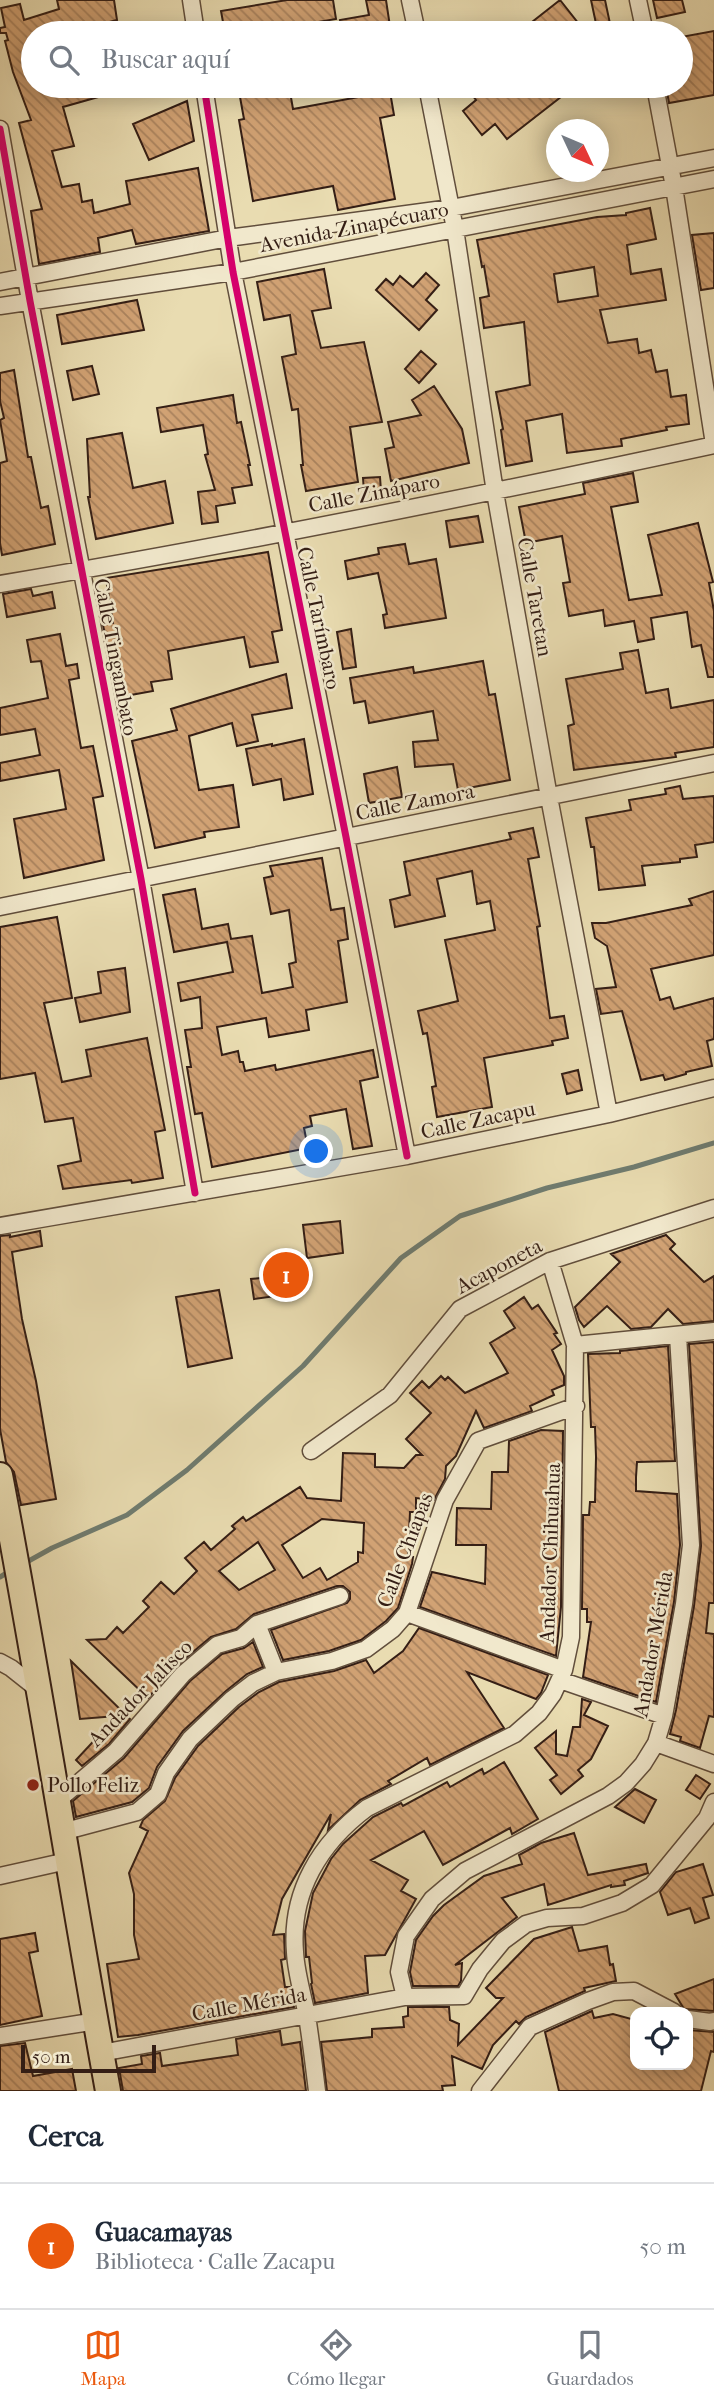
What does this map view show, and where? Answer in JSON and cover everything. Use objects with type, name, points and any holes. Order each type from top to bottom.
[{"type":"main road","points":[[0,1475],[108,2091]]},
{"type":"street","points":[[191,0],[195,21]]},
{"type":"street","points":[[410,0],[414,21]]},
{"type":"street","points":[[638,0],[642,21]]},
{"type":"street","name":"Calle Tarímbaro","points":[[206,98],[233,272],[407,1156]]},
{"type":"street","name":"Calle Taretan","points":[[429,98],[452,208],[495,492],[549,797],[610,1114]]},
{"type":"street","points":[[657,98],[674,187],[714,445]]},
{"type":"street","name":"Calle Tingambato","points":[[0,129],[30,301],[141,878],[195,1193]]},
{"type":"street","name":"Avenida Zinapécuaro","points":[[0,282],[228,238],[452,208],[714,159]]},
{"type":"street","name":"Avenida Zinapécuaro","points":[[0,306],[233,272],[714,179]]},
{"type":"street","name":"Calle Zináparo","points":[[0,584],[495,492],[714,445]]},
{"type":"street","name":"Calle Zamora","points":[[0,907],[714,763]]},
{"type":"street","name":"Calle Zacapu","points":[[0,1226],[407,1156],[610,1114],[714,1088]]},
{"type":"street","name":"Acaponeta","points":[[311,1451],[390,1395],[460,1309],[550,1261],[714,1208]]},
{"type":"street","name":"Andador Chihuahua","points":[[317,2091],[295,1952],[295,1927],[300,1896],[328,1842],[346,1823],[367,1808],[515,1734],[538,1713],[553,1694],[562,1675],[571,1637],[575,1345],[550,1261]]},
{"type":"street","points":[[575,1345],[714,1331]]},
{"type":"street","name":"Andador Mérida","points":[[405,1997],[399,1972],[406,1936],[432,1899],[465,1871],[608,1796],[626,1783],[643,1765],[656,1743],[664,1716],[684,1604],[691,1545],[678,1336]]},
{"type":"street","name":"Calle Chiapas","points":[[62,1832],[137,1812],[158,1794],[166,1773],[190,1739],[253,1683],[276,1672],[332,1661],[366,1649],[393,1629],[407,1613],[445,1500],[478,1441],[576,1406]]},
{"type":"street","name":"Andador Jalisco","points":[[56,1802],[116,1751],[183,1674],[216,1645],[241,1638],[257,1624],[340,1596]]},
{"type":"street","points":[[407,1613],[664,1716]]},
{"type":"street","points":[[257,1624],[276,1672]]},
{"type":"street","points":[[0,1662],[38,1680]]},
{"type":"street","points":[[656,1743],[714,1764]]},
{"type":"street","name":"Calle Mérida","points":[[101,2053],[405,1997],[464,1996],[480,1969],[503,1941],[526,1924],[547,1918],[583,1916],[622,1903],[652,1885],[707,1818],[714,1802]]},
{"type":"street","points":[[0,1876],[67,1861]]},
{"type":"street","points":[[480,2091],[530,2028],[588,2001],[613,1992],[634,1991],[664,2007]]},
{"type":"street","points":[[693,2020],[714,2021]]},
{"type":"street","points":[[0,2036],[97,2021]]},
{"type":"building","points":[[57,0],[114,0],[117,20],[21,21],[21,93],[5,41],[8,40],[6,33],[0,33],[0,28],[5,27],[1,8],[20,4],[24,20],[59,9]]},
{"type":"building","points":[[287,0],[333,0],[336,19],[223,21],[221,11]]},
{"type":"building","points":[[366,0],[386,0],[389,21],[340,21],[340,20],[369,15]]},
{"type":"building","points":[[560,0],[577,21],[533,21]]},
{"type":"building","points":[[591,0],[605,0],[609,21],[595,21]]},
{"type":"building","points":[[653,0],[682,0],[685,12],[657,18]]},
{"type":"building","points":[[714,31],[714,95],[669,103],[668,98],[693,98],[693,35]]},
{"type":"building","points":[[23,98],[95,98],[63,107],[74,146],[52,151],[62,187],[79,184],[82,202],[92,200],[94,213],[130,204],[126,181],[198,168],[209,231],[136,244],[132,230],[98,238],[100,252],[39,264],[31,211],[42,209],[19,123],[31,120]]},
{"type":"building","points":[[240,98],[291,98],[293,109],[354,98],[391,98],[394,115],[380,118],[395,199],[338,210],[333,186],[253,201],[239,120],[244,119]]},
{"type":"building","points":[[474,98],[560,98],[507,139],[495,124],[482,135],[463,111],[476,100]]},
{"type":"building","points":[[187,101],[194,141],[149,160],[133,124]]},
{"type":"building","points":[[650,208],[656,239],[627,245],[631,274],[661,269],[666,300],[600,310],[608,343],[637,339],[639,353],[651,350],[656,372],[667,370],[671,397],[686,395],[689,424],[621,439],[622,446],[567,453],[562,414],[526,421],[532,461],[506,466],[496,392],[530,385],[524,322],[484,328],[480,298],[489,296],[477,240]],"holes":[[[594,267],[598,296],[558,302],[554,274]]]},
{"type":"building","points":[[714,233],[714,288],[701,290],[692,235]]},
{"type":"building","points":[[324,269],[331,308],[312,311],[321,348],[364,342],[382,422],[350,427],[358,482],[306,491],[301,465],[298,409],[292,410],[282,357],[296,354],[290,315],[264,320],[257,282]]},
{"type":"building","points":[[426,273],[439,285],[426,300],[437,310],[419,330],[376,290],[386,279],[393,285],[400,276],[413,287]]},
{"type":"building","points":[[137,300],[144,330],[62,344],[57,315]]},
{"type":"building","points":[[421,351],[436,364],[419,383],[405,369]]},
{"type":"building","points":[[92,366],[99,394],[73,400],[67,371]]},
{"type":"building","points":[[14,370],[28,457],[31,457],[41,508],[48,506],[55,544],[2,555],[0,463],[7,461],[0,420],[4,418],[0,401],[0,373]]},
{"type":"building","points":[[434,386],[462,429],[469,463],[391,481],[385,449],[394,447],[388,422],[421,415],[412,400]]},
{"type":"building","points":[[233,395],[237,423],[241,422],[252,485],[232,488],[235,503],[216,506],[218,522],[202,524],[198,492],[215,490],[205,455],[208,454],[203,425],[161,432],[157,408]]},
{"type":"building","points":[[122,433],[133,488],[165,481],[173,523],[96,539],[88,497],[87,439]]},
{"type":"building","points":[[633,473],[638,502],[611,507],[629,600],[662,595],[648,535],[698,523],[713,582],[709,583],[714,611],[714,677],[708,677],[701,645],[692,647],[687,612],[651,618],[654,639],[638,642],[634,621],[605,626],[603,610],[569,616],[563,583],[570,582],[562,536],[526,543],[519,507],[585,494],[583,483]]},
{"type":"building","points":[[380,477],[381,491],[364,492],[363,478]]},
{"type":"building","points":[[478,516],[483,542],[450,547],[446,521]]},
{"type":"building","points":[[405,544],[409,564],[436,559],[446,618],[385,628],[383,615],[387,614],[378,573],[348,579],[345,561],[379,554],[378,548]]},
{"type":"building","points":[[268,552],[282,630],[272,632],[278,662],[250,667],[244,637],[168,651],[172,679],[151,682],[153,691],[125,696],[119,658],[110,660],[103,625],[113,623],[106,578]]},
{"type":"building","points":[[31,589],[33,596],[52,592],[55,608],[7,617],[3,594]]},
{"type":"building","points":[[351,629],[356,667],[343,669],[337,632]]},
{"type":"building","points":[[60,634],[66,666],[77,664],[79,678],[69,680],[81,748],[93,746],[103,796],[93,798],[104,860],[24,878],[14,819],[66,809],[59,770],[0,781],[0,763],[40,755],[35,729],[0,735],[0,708],[48,698],[41,661],[31,662],[27,640]]},
{"type":"building","points":[[638,650],[646,693],[668,689],[671,708],[714,700],[714,747],[675,753],[676,757],[574,770],[568,726],[574,724],[566,679],[623,669],[620,653]]},
{"type":"building","points":[[483,661],[489,695],[495,694],[510,780],[458,790],[453,764],[415,767],[413,742],[438,740],[433,711],[369,723],[365,701],[354,703],[350,678],[413,667],[414,673]]},
{"type":"building","points":[[286,674],[292,708],[252,715],[258,741],[237,746],[232,723],[189,736],[199,790],[233,785],[239,827],[204,832],[205,837],[155,848],[132,741],[177,730],[171,709]]},
{"type":"building","points":[[304,739],[313,794],[284,800],[281,779],[253,785],[246,749]]},
{"type":"building","points":[[397,767],[402,797],[369,803],[364,774]]},
{"type":"building","points":[[680,786],[683,799],[714,796],[714,842],[695,845],[697,857],[680,859],[680,862],[642,866],[645,885],[599,890],[594,847],[591,847],[586,818],[631,810],[629,800],[666,794],[665,789]]},
{"type":"building","points":[[533,828],[539,857],[528,859],[540,926],[537,927],[550,1018],[564,1016],[568,1038],[552,1041],[553,1045],[484,1058],[492,1107],[437,1117],[432,1087],[436,1086],[427,1033],[423,1034],[418,1011],[458,1001],[445,940],[495,930],[490,901],[477,904],[472,871],[437,879],[445,916],[395,927],[390,900],[410,895],[404,862],[511,839],[509,833]]},
{"type":"building","points":[[322,858],[331,910],[344,908],[348,939],[338,941],[347,1002],[306,1010],[309,1030],[269,1037],[266,1018],[217,1027],[222,1055],[238,1051],[245,1071],[275,1065],[276,1070],[373,1050],[378,1077],[360,1081],[372,1146],[353,1149],[346,1109],[310,1116],[312,1126],[304,1128],[308,1148],[212,1167],[202,1113],[195,1114],[187,1067],[191,1067],[185,1030],[202,1028],[200,997],[181,1001],[178,983],[233,972],[227,942],[174,952],[163,895],[195,889],[202,929],[228,924],[231,939],[252,936],[262,993],[293,987],[289,964],[296,962],[289,910],[271,914],[264,878],[273,876],[270,866]]},
{"type":"building","points":[[714,891],[714,955],[651,969],[660,1000],[670,997],[674,1009],[714,998],[714,1039],[707,1041],[712,1066],[665,1080],[663,1075],[641,1080],[622,1011],[601,1014],[596,989],[616,987],[607,946],[595,938],[592,923],[606,923],[692,905],[689,899]]},
{"type":"building","points":[[57,917],[72,998],[44,1003],[62,1082],[91,1076],[86,1050],[147,1038],[165,1130],[155,1132],[163,1178],[63,1189],[58,1166],[81,1161],[73,1118],[45,1122],[35,1073],[0,1079],[0,927]]},
{"type":"building","points":[[125,968],[130,1012],[80,1022],[75,998],[101,993],[98,972]]},
{"type":"building","points":[[578,1070],[582,1090],[567,1094],[562,1074]]},
{"type":"building","points":[[340,1221],[343,1253],[307,1258],[303,1225]]},
{"type":"building","points":[[40,1231],[42,1246],[12,1252],[56,1499],[21,1505],[14,1472],[6,1462],[0,1429],[0,1236],[10,1237]]},
{"type":"building","points":[[666,1235],[675,1244],[670,1249],[704,1282],[714,1276],[714,1321],[683,1324],[668,1309],[651,1327],[631,1329],[607,1306],[584,1327],[575,1307],[620,1262],[611,1254]]},
{"type":"building","points":[[301,1254],[305,1292],[254,1299],[251,1279],[269,1277],[267,1258]]},
{"type":"building","points":[[219,1290],[232,1358],[188,1367],[176,1297]]},
{"type":"building","points":[[524,1297],[532,1309],[538,1305],[557,1333],[554,1334],[561,1344],[552,1350],[564,1376],[564,1385],[552,1390],[554,1395],[530,1406],[532,1411],[484,1428],[476,1411],[456,1456],[446,1466],[445,1479],[434,1500],[416,1498],[416,1512],[410,1512],[408,1557],[413,1557],[412,1564],[398,1608],[386,1621],[361,1640],[329,1651],[283,1660],[271,1630],[347,1603],[350,1592],[343,1586],[337,1586],[254,1614],[236,1629],[211,1637],[175,1667],[148,1698],[87,1640],[106,1639],[117,1627],[123,1633],[149,1607],[143,1601],[161,1582],[174,1594],[197,1571],[185,1558],[204,1542],[211,1550],[235,1529],[232,1526],[243,1517],[246,1521],[300,1487],[307,1498],[341,1501],[343,1453],[375,1454],[375,1467],[404,1468],[416,1455],[422,1455],[406,1439],[431,1413],[410,1393],[422,1381],[429,1388],[441,1376],[445,1380],[448,1377],[465,1393],[508,1373],[490,1343],[515,1328],[504,1311]],"holes":[[[322,1519],[364,1523],[363,1553],[358,1552],[358,1562],[327,1580],[320,1568],[303,1578],[282,1545]],[[258,1542],[275,1570],[239,1590],[219,1571]]]},
{"type":"building","points":[[714,1342],[714,1603],[709,1603],[706,1633],[714,1634],[714,1717],[709,1716],[700,1748],[680,1741],[681,1737],[670,1734],[694,1606],[701,1546],[689,1344]]},
{"type":"building","points":[[668,1346],[675,1461],[637,1462],[636,1477],[636,1491],[677,1494],[680,1545],[674,1602],[656,1702],[583,1677],[591,1622],[587,1622],[587,1609],[582,1609],[583,1515],[589,1515],[590,1502],[595,1502],[596,1457],[595,1427],[591,1427],[588,1354],[620,1353]]},
{"type":"building","points":[[541,1430],[563,1431],[561,1607],[556,1656],[420,1607],[432,1572],[485,1584],[486,1545],[456,1545],[457,1508],[491,1509],[492,1472],[508,1472],[509,1441]]},
{"type":"building","points":[[419,1628],[548,1675],[541,1693],[536,1699],[467,1672],[504,1728],[430,1765],[427,1758],[388,1781],[391,1784],[360,1800],[328,1830],[331,1814],[282,1899],[273,1935],[284,1934],[285,1959],[281,1960],[285,1987],[290,1987],[294,2007],[118,2037],[107,1964],[139,1959],[134,1935],[134,1894],[129,1873],[148,1831],[140,1827],[143,1820],[165,1801],[175,1778],[198,1746],[259,1692],[279,1682],[334,1671],[366,1660],[374,1673],[403,1651]]},
{"type":"building","points":[[253,1642],[263,1667],[247,1674],[183,1731],[157,1767],[149,1788],[132,1802],[76,1817],[73,1801],[124,1758],[190,1681],[222,1654],[244,1648]]},
{"type":"building","points":[[71,1661],[130,1719],[109,1744],[82,1766],[76,1760],[117,1716],[80,1719]]},
{"type":"building","points":[[582,1699],[591,1702],[584,1715],[608,1726],[591,1759],[578,1770],[583,1776],[561,1794],[550,1780],[557,1775],[535,1748],[556,1731],[556,1754],[567,1756],[573,1727],[580,1727]]},
{"type":"building","points":[[504,1762],[538,1819],[512,1834],[510,1828],[443,1865],[424,1831],[371,1860],[408,1880],[401,1891],[416,1899],[385,1955],[365,1956],[368,1993],[315,2003],[309,1957],[306,1957],[305,1931],[313,1893],[331,1859],[343,1844],[373,1817],[401,1803],[403,1806],[447,1782],[450,1787],[482,1769],[484,1774]]},
{"type":"building","points":[[696,1775],[710,1784],[700,1799],[686,1790]]},
{"type":"building","points":[[635,1789],[656,1800],[644,1823],[615,1807]]},
{"type":"building","points":[[574,1833],[588,1875],[646,1864],[648,1873],[624,1881],[625,1885],[611,1885],[548,1905],[544,1884],[502,1898],[517,1917],[455,1965],[462,1963],[458,1986],[413,1986],[410,1972],[416,1940],[444,1905],[484,1876],[522,1864],[519,1855],[541,1843]]},
{"type":"building","points":[[703,1864],[713,1895],[703,1898],[709,1918],[695,1923],[690,1908],[668,1915],[660,1892],[676,1872]]},
{"type":"building","points":[[572,1927],[579,1951],[607,1946],[616,1981],[584,1988],[585,1991],[526,2017],[519,2024],[516,2021],[493,2045],[482,2069],[452,2056],[455,2085],[442,2086],[443,2091],[327,2091],[321,2042],[372,2037],[372,2029],[404,2027],[403,2017],[408,2016],[408,2007],[449,2007],[450,2020],[459,2024],[458,2045],[503,1998],[496,1998],[486,1988],[534,1939]]},
{"type":"building","points":[[35,1933],[38,1951],[29,1953],[42,2016],[0,2025],[0,1939]]},
{"type":"building","points":[[714,1979],[714,2011],[683,2007],[675,1994]]},
{"type":"building","points":[[592,2011],[594,2018],[613,2014],[630,2019],[630,2070],[693,2070],[693,2030],[714,2032],[714,2052],[711,2051],[701,2091],[559,2091],[545,2032]]},
{"type":"building","points":[[280,2031],[282,2045],[300,2042],[306,2091],[123,2091],[119,2068],[142,2064],[141,2056],[160,2053],[162,2066],[238,2055],[236,2039]]},
{"type":"building","points":[[25,2043],[33,2076],[72,2069],[76,2091],[0,2091],[0,2046]]},
{"type":"waterway","points":[[25,1563],[127,1515],[187,1470],[303,1366],[401,1258],[460,1216],[547,1188],[634,1167],[714,1143]]},
{"type":"waterway","points":[[0,1577],[10,1571]]},
{"type":"cycle path","points":[[206,98],[233,272],[407,1156]]},
{"type":"cycle path","points":[[0,129],[30,301],[141,879],[195,1193]]},
{"type":"place","name":"Guacamayas","points":[[286,1275]]},
{"type":"place","name":"Pollo Feliz","points":[[33,1785]]}]
